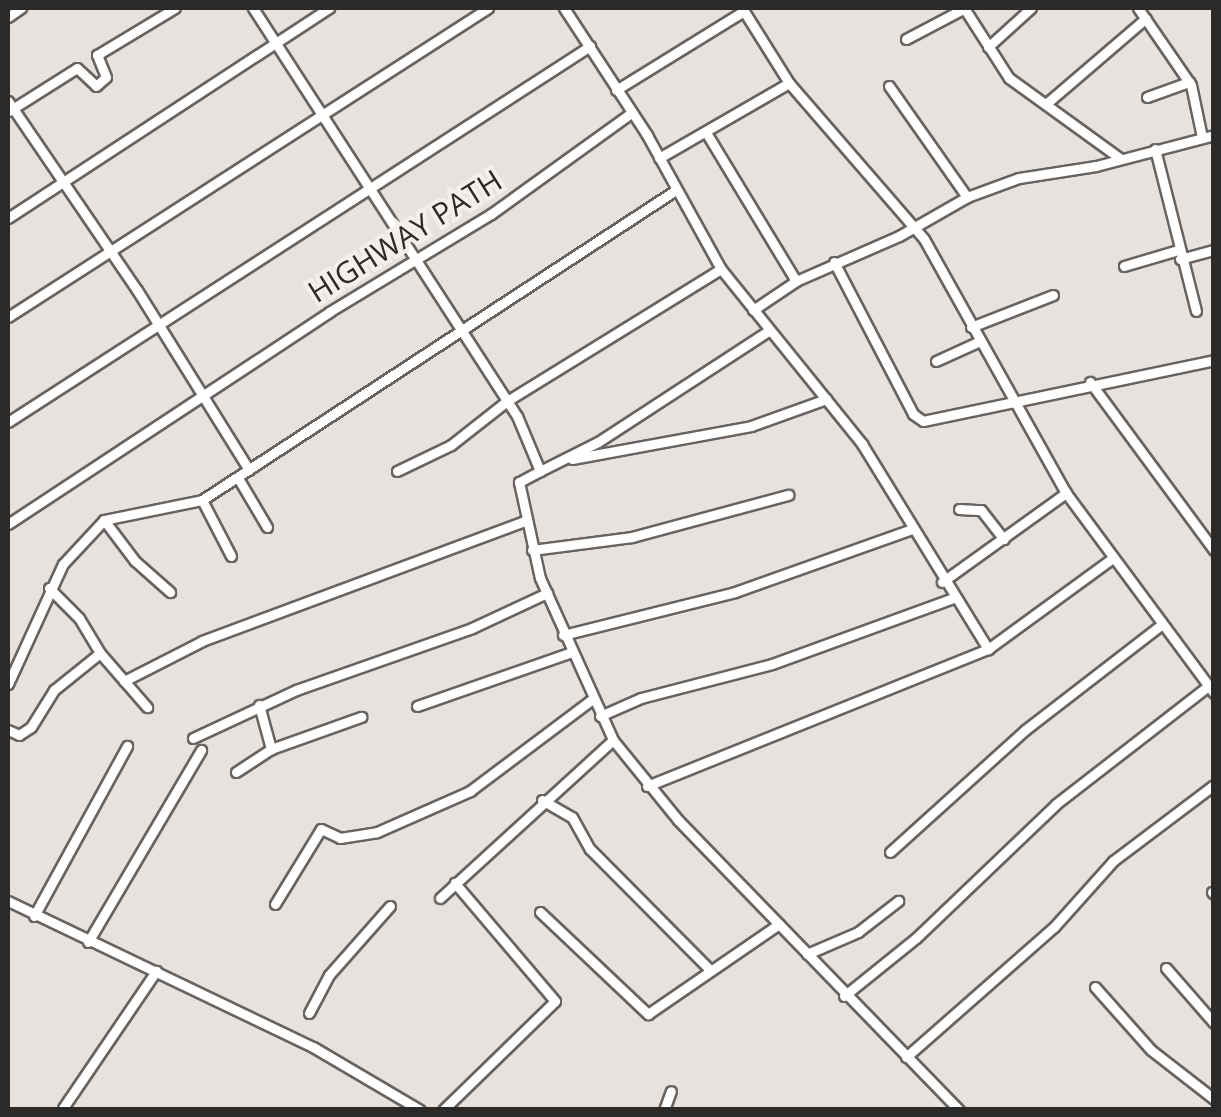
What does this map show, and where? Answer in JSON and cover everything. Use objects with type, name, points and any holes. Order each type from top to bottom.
[{"type":"street","points":[[8,17],[21,8]]},
{"type":"street","points":[[175,8],[9,107],[46,152],[58,180],[159,324],[249,470]]},
{"type":"street","points":[[254,8],[372,184],[507,401],[540,471]]},
{"type":"street","points":[[8,218],[58,180],[112,153],[330,8]]},
{"type":"street","points":[[8,317],[488,8]]},
{"type":"street","points":[[564,8],[659,158],[722,269],[862,444],[910,530],[988,649]]},
{"type":"street","points":[[906,39],[965,8],[1009,78],[1122,160]]},
{"type":"street","points":[[988,46],[1031,8]]},
{"type":"street","points":[[1138,8],[1189,82],[1202,137]]},
{"type":"street","points":[[616,90],[743,9],[790,83],[912,227],[1066,493],[1110,560],[1211,689],[1056,804],[916,938],[844,996]]},
{"type":"street","points":[[1048,103],[1146,18]]},
{"type":"street","name":"HIGHWAY PATH","points":[[8,422],[590,46]]},
{"type":"street","points":[[77,68],[96,86],[106,77],[97,56]]},
{"type":"street","points":[[1147,96],[1189,82]]},
{"type":"street","points":[[659,158],[707,134],[790,83]]},
{"type":"street","points":[[889,86],[966,197]]},
{"type":"street","name":"HIGHWAY PATH","points":[[8,524],[567,163],[631,113]]},
{"type":"street","points":[[707,134],[796,281]]},
{"type":"street","points":[[753,310],[796,281],[966,197],[1019,178],[1122,160],[1214,134]]},
{"type":"street","points":[[1155,149],[1178,255],[1196,311]]},
{"type":"street","points":[[8,684],[50,588],[75,547],[104,520],[202,500],[676,190]]},
{"type":"street","points":[[1124,266],[1214,250]]},
{"type":"street","points":[[834,262],[917,420],[1214,360]]},
{"type":"street","points":[[398,471],[451,445],[507,401],[722,269]]},
{"type":"street","points":[[970,327],[1054,295]]},
{"type":"street","points":[[569,460],[768,330]]},
{"type":"street","points":[[936,361],[980,341]]},
{"type":"street","points":[[1090,382],[1214,550]]},
{"type":"street","points":[[826,399],[751,426],[569,460],[540,471],[520,482],[524,521],[570,653],[613,740],[647,786],[952,1107]]},
{"type":"street","points":[[238,478],[267,527]]},
{"type":"street","points":[[942,582],[1066,493]]},
{"type":"street","points":[[532,550],[632,537],[788,495]]},
{"type":"street","points":[[202,500],[231,556]]},
{"type":"street","points":[[960,510],[976,507],[1004,538]]},
{"type":"street","points":[[104,520],[135,561],[170,592]]},
{"type":"street","points":[[124,681],[202,642],[524,521]]},
{"type":"street","points":[[563,635],[735,592],[910,530]]},
{"type":"street","points":[[647,786],[988,649],[1110,560]]},
{"type":"street","points":[[50,588],[79,618],[100,652],[148,707]]},
{"type":"street","points":[[193,738],[259,706],[472,628],[547,593]]},
{"type":"street","points":[[600,716],[641,698],[772,664],[953,598]]},
{"type":"street","points":[[890,852],[1025,730],[1162,624]]},
{"type":"street","points":[[8,730],[19,735],[31,727],[54,690],[100,652]]},
{"type":"street","points":[[417,706],[570,653]]},
{"type":"street","points":[[275,904],[322,829],[340,838],[377,832],[470,792],[591,700]]},
{"type":"street","points":[[259,706],[271,749]]},
{"type":"street","points":[[236,772],[271,749],[362,717]]},
{"type":"street","points":[[440,898],[542,800],[613,740]]},
{"type":"street","points":[[34,916],[127,746]]},
{"type":"street","points":[[88,942],[200,750]]},
{"type":"street","points":[[906,1057],[1054,927],[1114,860],[1214,785]]},
{"type":"street","points":[[542,800],[572,818],[590,849],[710,970]]},
{"type":"street","points":[[442,1110],[556,1001],[454,883]]},
{"type":"street","points":[[8,901],[314,1047],[420,1110]]},
{"type":"street","points":[[807,954],[858,932],[898,901]]},
{"type":"street","points":[[309,1013],[329,975],[390,906]]},
{"type":"street","points":[[540,912],[648,1014],[779,924]]},
{"type":"street","points":[[1166,968],[1214,1023]]},
{"type":"street","points":[[63,1108],[156,971]]},
{"type":"street","points":[[1094,987],[1162,1060],[1214,1100]]},
{"type":"street","points":[[664,1110],[671,1091]]}]
